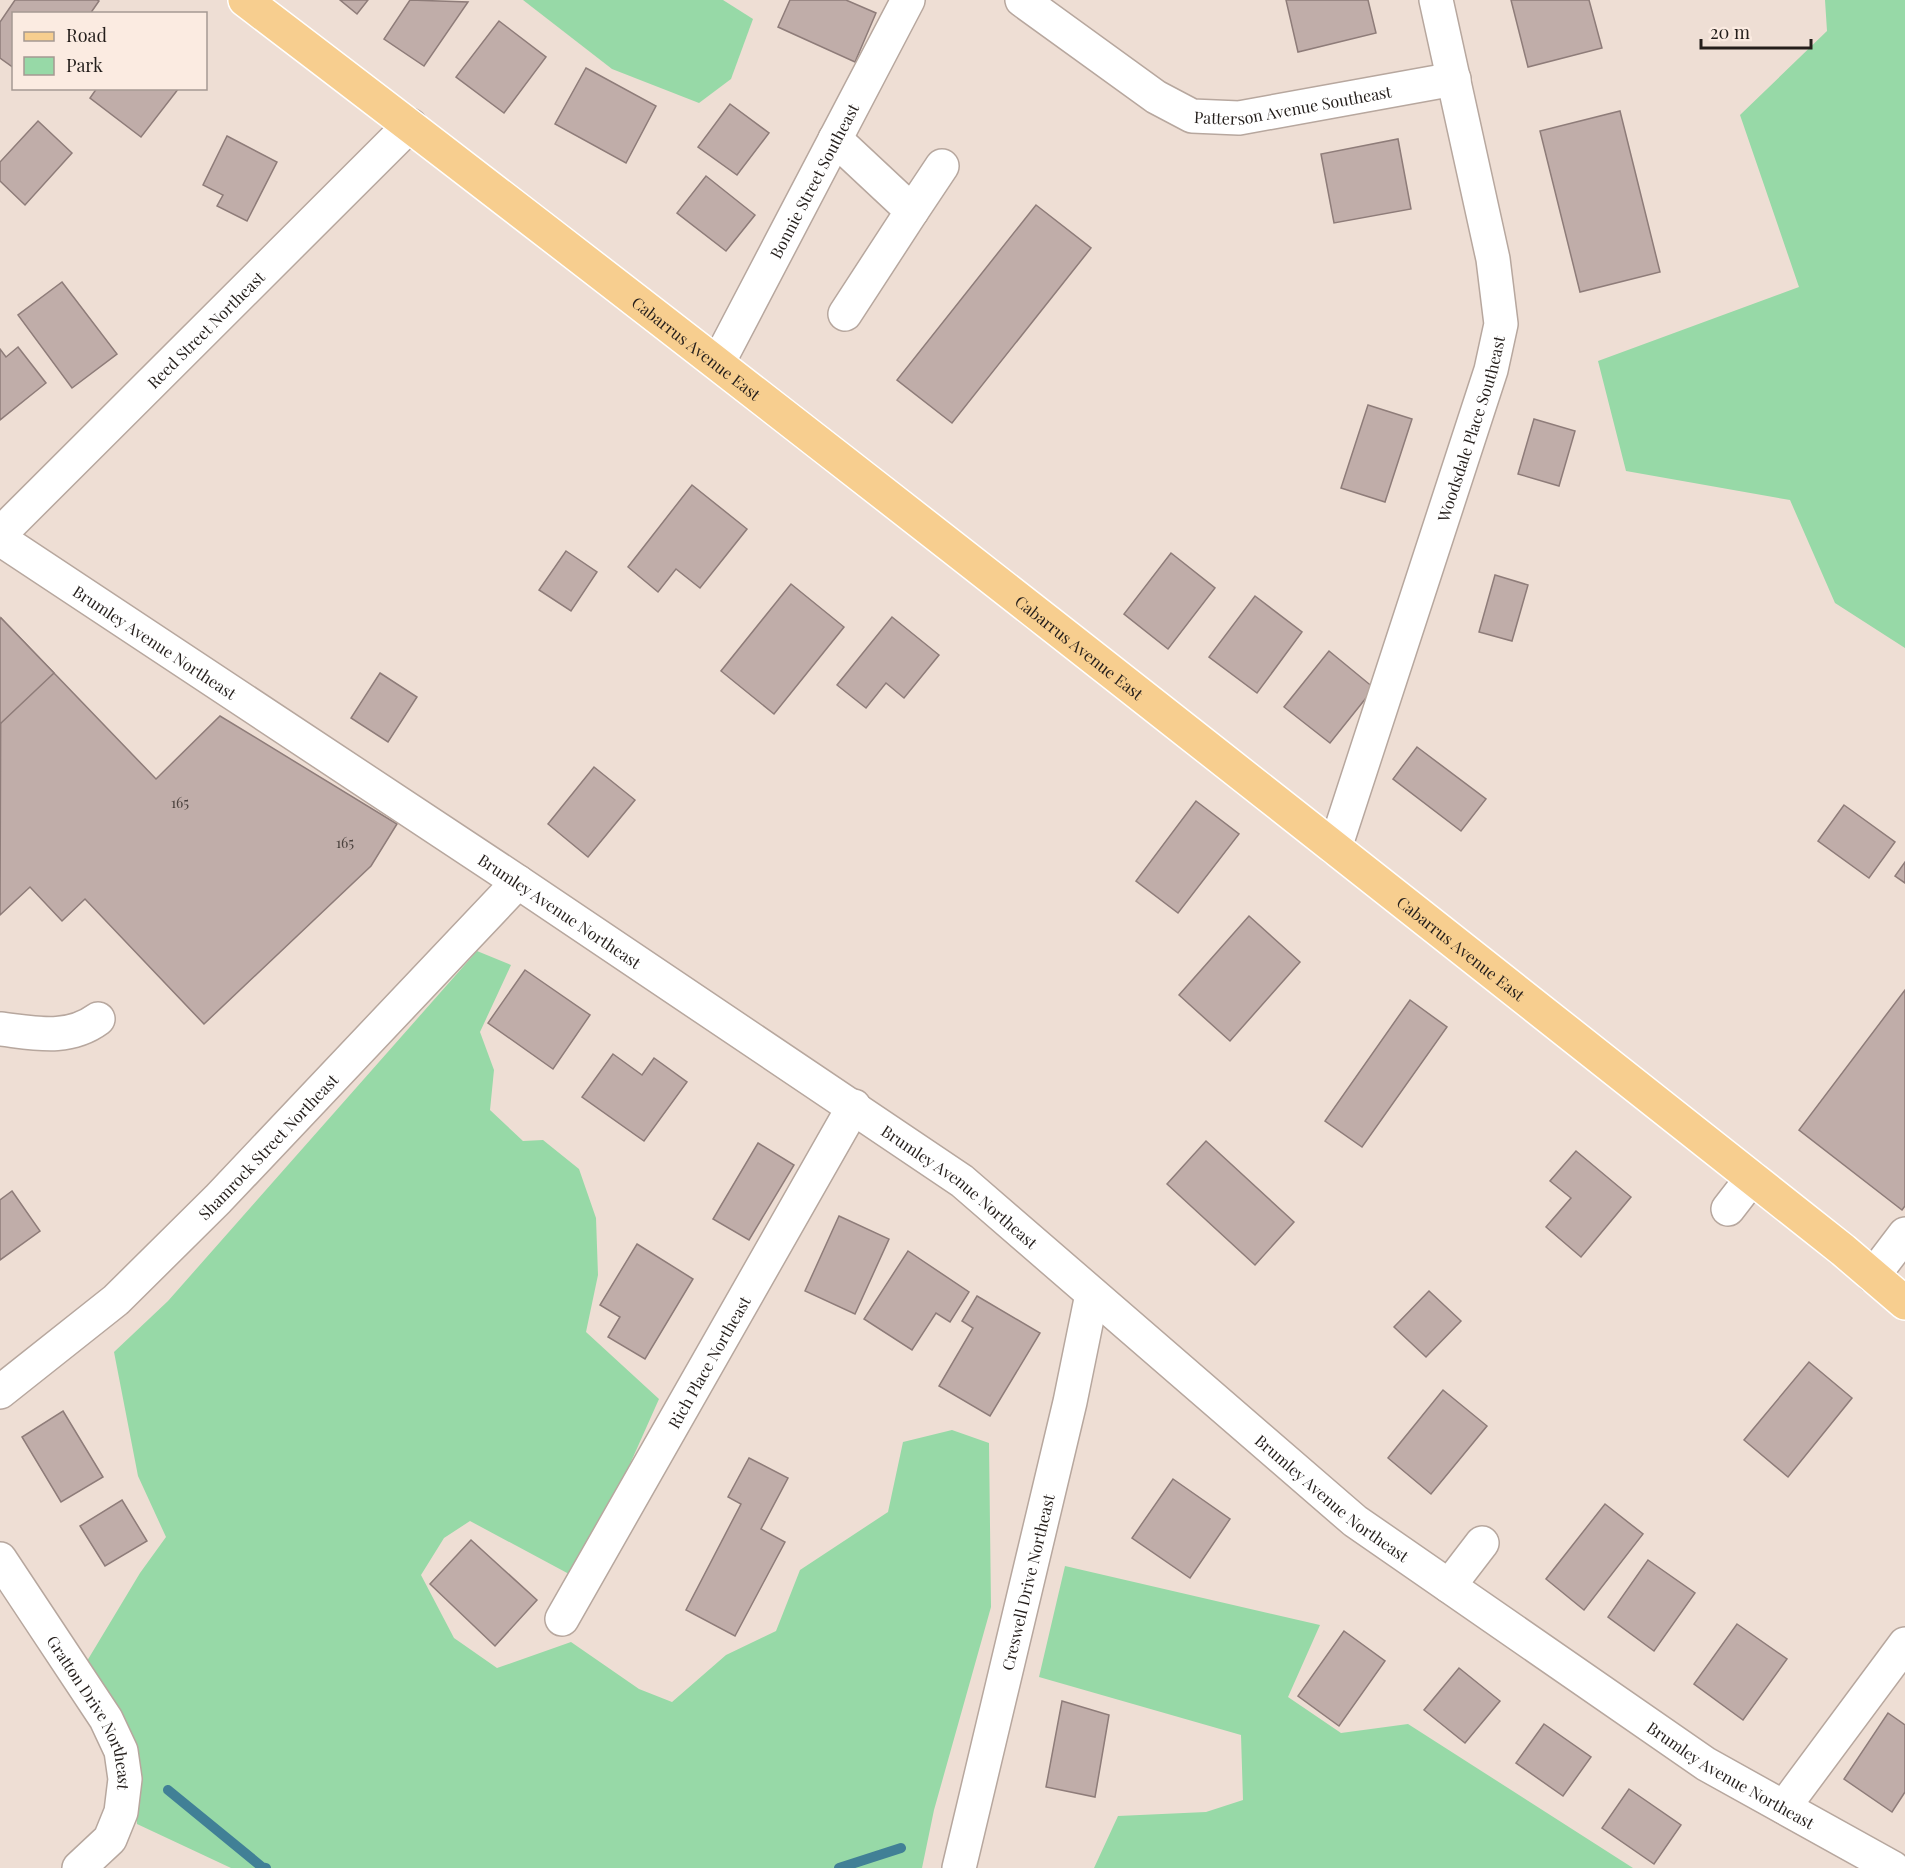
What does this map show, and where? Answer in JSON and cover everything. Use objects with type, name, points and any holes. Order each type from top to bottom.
[{"type":"main road","name":"Cabarrus Avenue East","points":[[245,0],[718,363],[1752,1178],[1905,1303]]},
{"type":"street","name":"Bonnie Street Southeast","points":[[718,363],[908,0]]},
{"type":"street","name":"Patterson Avenue Southeast","points":[[1022,0],[1156,97],[1192,116],[1239,118],[1454,79]]},
{"type":"street","name":"Woodsdale Place Southeast","points":[[1335,848],[1491,370],[1501,324],[1493,259],[1436,0]]},
{"type":"street","name":"Reed Street Northeast","points":[[0,534],[410,125]]},
{"type":"street","points":[[835,139],[912,211]]},
{"type":"street","points":[[845,314],[942,166]]},
{"type":"street","name":"Brumley Avenue Northeast","points":[[0,539],[854,1106],[962,1181],[1355,1521],[1706,1764],[1893,1868]]},
{"type":"street","name":"Shamrock Street Northeast","points":[[0,1392],[116,1300],[226,1190],[518,882]]},
{"type":"street","points":[[0,1029],[68,1034],[84,1029],[98,1019]]},
{"type":"street","name":"Rich Place Northeast","points":[[562,1619],[854,1106]]},
{"type":"street","points":[[1728,1209],[1752,1178]]},
{"type":"street","points":[[1873,1276],[1905,1234]]},
{"type":"street","name":"Creswell Drive Northeast","points":[[959,1868],[1068,1414],[1092,1294]]},
{"type":"street","points":[[1449,1586],[1482,1542]]},
{"type":"street","name":"Gratton Drive Northeast","points":[[0,1559],[106,1719],[121,1751],[125,1779],[121,1812],[110,1839],[79,1868]]},
{"type":"street","points":[[1784,1807],[1905,1644]]},
{"type":"green space","points":[[523,0],[723,0],[753,19],[731,79],[699,103],[612,69]]},
{"type":"green space","points":[[1825,0],[1905,0],[1905,648],[1835,603],[1790,500],[1626,471],[1598,361],[1799,287],[1740,115],[1827,31]]},
{"type":"green space","points":[[477,951],[511,965],[480,1032],[494,1070],[490,1110],[523,1141],[543,1140],[579,1169],[596,1218],[598,1275],[586,1332],[659,1399],[597,1538],[569,1574],[470,1521],[444,1538],[421,1575],[454,1638],[497,1668],[571,1642],[639,1689],[672,1702],[726,1655],[776,1631],[800,1570],[888,1512],[903,1442],[952,1430],[989,1443],[991,1607],[934,1810],[922,1868],[231,1868],[137,1824],[133,1749],[84,1666],[140,1573],[166,1537],[138,1476],[114,1352],[168,1301]]},
{"type":"green space","points":[[1065,1566],[1320,1625],[1288,1697],[1341,1733],[1408,1724],[1633,1868],[1094,1868],[1118,1816],[1206,1812],[1243,1800],[1241,1735],[1039,1677]]},
{"type":"building","points":[[15,0],[99,1],[91,12],[12,12],[12,67],[0,58],[0,22]]},
{"type":"building","points":[[340,0],[368,0],[357,14]]},
{"type":"building","points":[[410,0],[468,2],[424,66],[384,39]]},
{"type":"building","points":[[790,0],[846,0],[876,13],[855,62],[778,27]]},
{"type":"building","points":[[1286,0],[1368,0],[1376,33],[1298,52]]},
{"type":"building","points":[[1511,0],[1589,0],[1602,48],[1528,67]]},
{"type":"building","points":[[499,21],[546,57],[504,113],[456,77]]},
{"type":"building","points":[[586,68],[656,106],[626,163],[555,124]]},
{"type":"building","points":[[96,90],[177,90],[141,137],[90,98]]},
{"type":"building","points":[[730,104],[769,133],[737,175],[698,147]]},
{"type":"building","points":[[1620,111],[1660,272],[1580,292],[1540,131]]},
{"type":"building","points":[[38,121],[72,153],[25,205],[0,181],[0,162]]},
{"type":"building","points":[[227,136],[277,162],[247,221],[217,206],[223,195],[203,185]]},
{"type":"building","points":[[1398,139],[1411,209],[1334,223],[1321,154]]},
{"type":"building","points":[[706,176],[755,215],[726,251],[677,213]]},
{"type":"building","points":[[1036,205],[1091,248],[952,423],[897,380]]},
{"type":"building","points":[[62,282],[117,354],[72,388],[18,315]]},
{"type":"building","points":[[18,347],[46,383],[0,420],[0,349],[6,357]]},
{"type":"building","points":[[1368,405],[1412,419],[1385,502],[1341,488]]},
{"type":"building","points":[[1534,419],[1575,431],[1559,486],[1518,474]]},
{"type":"building","points":[[692,485],[747,529],[700,588],[676,569],[658,592],[628,567]]},
{"type":"building","points":[[566,551],[597,572],[571,611],[539,590]]},
{"type":"building","points":[[1171,553],[1215,588],[1168,649],[1124,614]]},
{"type":"building","points":[[1495,575],[1528,585],[1512,641],[1479,632]]},
{"type":"building","points":[[791,584],[844,627],[774,714],[721,671]]},
{"type":"building","points":[[1255,596],[1302,632],[1257,693],[1209,657]]},
{"type":"building","points":[[892,617],[939,655],[904,698],[886,683],[866,708],[837,685]]},
{"type":"building","points":[[1,618],[156,779],[220,716],[397,824],[371,866],[204,1024],[85,899],[62,921],[30,887],[0,915]]},
{"type":"building","points":[[0,619],[54,673],[0,724]]},
{"type":"building","points":[[1329,651],[1374,688],[1330,743],[1284,707]]},
{"type":"building","points":[[380,673],[417,697],[388,742],[351,718]]},
{"type":"building","points":[[1417,747],[1486,799],[1461,831],[1393,779]]},
{"type":"building","points":[[594,767],[635,800],[588,857],[548,824]]},
{"type":"building","points":[[1196,801],[1239,834],[1178,913],[1136,881]]},
{"type":"building","points":[[1844,805],[1895,842],[1869,878],[1818,841]]},
{"type":"building","points":[[1905,862],[1905,883],[1895,876]]},
{"type":"building","points":[[1249,916],[1300,962],[1230,1041],[1179,995]]},
{"type":"building","points":[[525,970],[590,1015],[553,1069],[488,1023]]},
{"type":"building","points":[[1905,990],[1905,1206],[1902,1210],[1799,1130]]},
{"type":"building","points":[[1410,1000],[1447,1027],[1362,1147],[1325,1121]]},
{"type":"building","points":[[613,1054],[642,1075],[654,1058],[687,1082],[644,1141],[582,1097]]},
{"type":"building","points":[[1206,1141],[1294,1222],[1255,1265],[1167,1184]]},
{"type":"building","points":[[758,1143],[794,1165],[749,1240],[713,1219]]},
{"type":"building","points":[[1576,1151],[1631,1197],[1581,1257],[1546,1227],[1571,1198],[1550,1181]]},
{"type":"building","points":[[12,1191],[40,1231],[0,1260],[0,1200]]},
{"type":"building","points":[[839,1216],[889,1239],[855,1314],[805,1291]]},
{"type":"building","points":[[637,1244],[693,1279],[645,1359],[608,1337],[620,1317],[600,1305]]},
{"type":"building","points":[[908,1251],[969,1292],[950,1322],[936,1313],[912,1350],[864,1319]]},
{"type":"building","points":[[1429,1291],[1461,1321],[1426,1357],[1394,1327]]},
{"type":"building","points":[[977,1296],[1040,1333],[990,1416],[939,1386],[973,1328],[962,1321]]},
{"type":"building","points":[[1809,1362],[1852,1398],[1788,1477],[1744,1440]]},
{"type":"building","points":[[1443,1390],[1487,1426],[1431,1494],[1388,1458]]},
{"type":"building","points":[[63,1411],[103,1477],[61,1502],[22,1437]]},
{"type":"building","points":[[749,1458],[788,1478],[761,1529],[785,1542],[735,1636],[686,1610],[741,1504],[728,1497]]},
{"type":"building","points":[[1173,1479],[1230,1519],[1190,1578],[1132,1538]]},
{"type":"building","points":[[122,1500],[147,1541],[105,1566],[80,1526]]},
{"type":"building","points":[[1605,1504],[1643,1534],[1584,1610],[1546,1579]]},
{"type":"building","points":[[471,1540],[537,1600],[495,1646],[430,1584]]},
{"type":"building","points":[[1648,1560],[1695,1593],[1654,1651],[1608,1617]]},
{"type":"building","points":[[1737,1624],[1787,1659],[1743,1720],[1694,1684]]},
{"type":"building","points":[[1344,1631],[1385,1661],[1339,1726],[1298,1696]]},
{"type":"building","points":[[1459,1668],[1500,1701],[1465,1743],[1424,1710]]},
{"type":"building","points":[[1062,1701],[1109,1715],[1095,1797],[1046,1787]]},
{"type":"building","points":[[1888,1713],[1905,1725],[1905,1792],[1892,1812],[1844,1779]]},
{"type":"building","points":[[1544,1724],[1591,1757],[1563,1796],[1516,1763]]},
{"type":"building","points":[[1629,1789],[1681,1825],[1654,1864],[1602,1828]]},
{"type":"waterway","points":[[168,1790],[266,1868]]},
{"type":"waterway","points":[[839,1868],[901,1848]]}]
